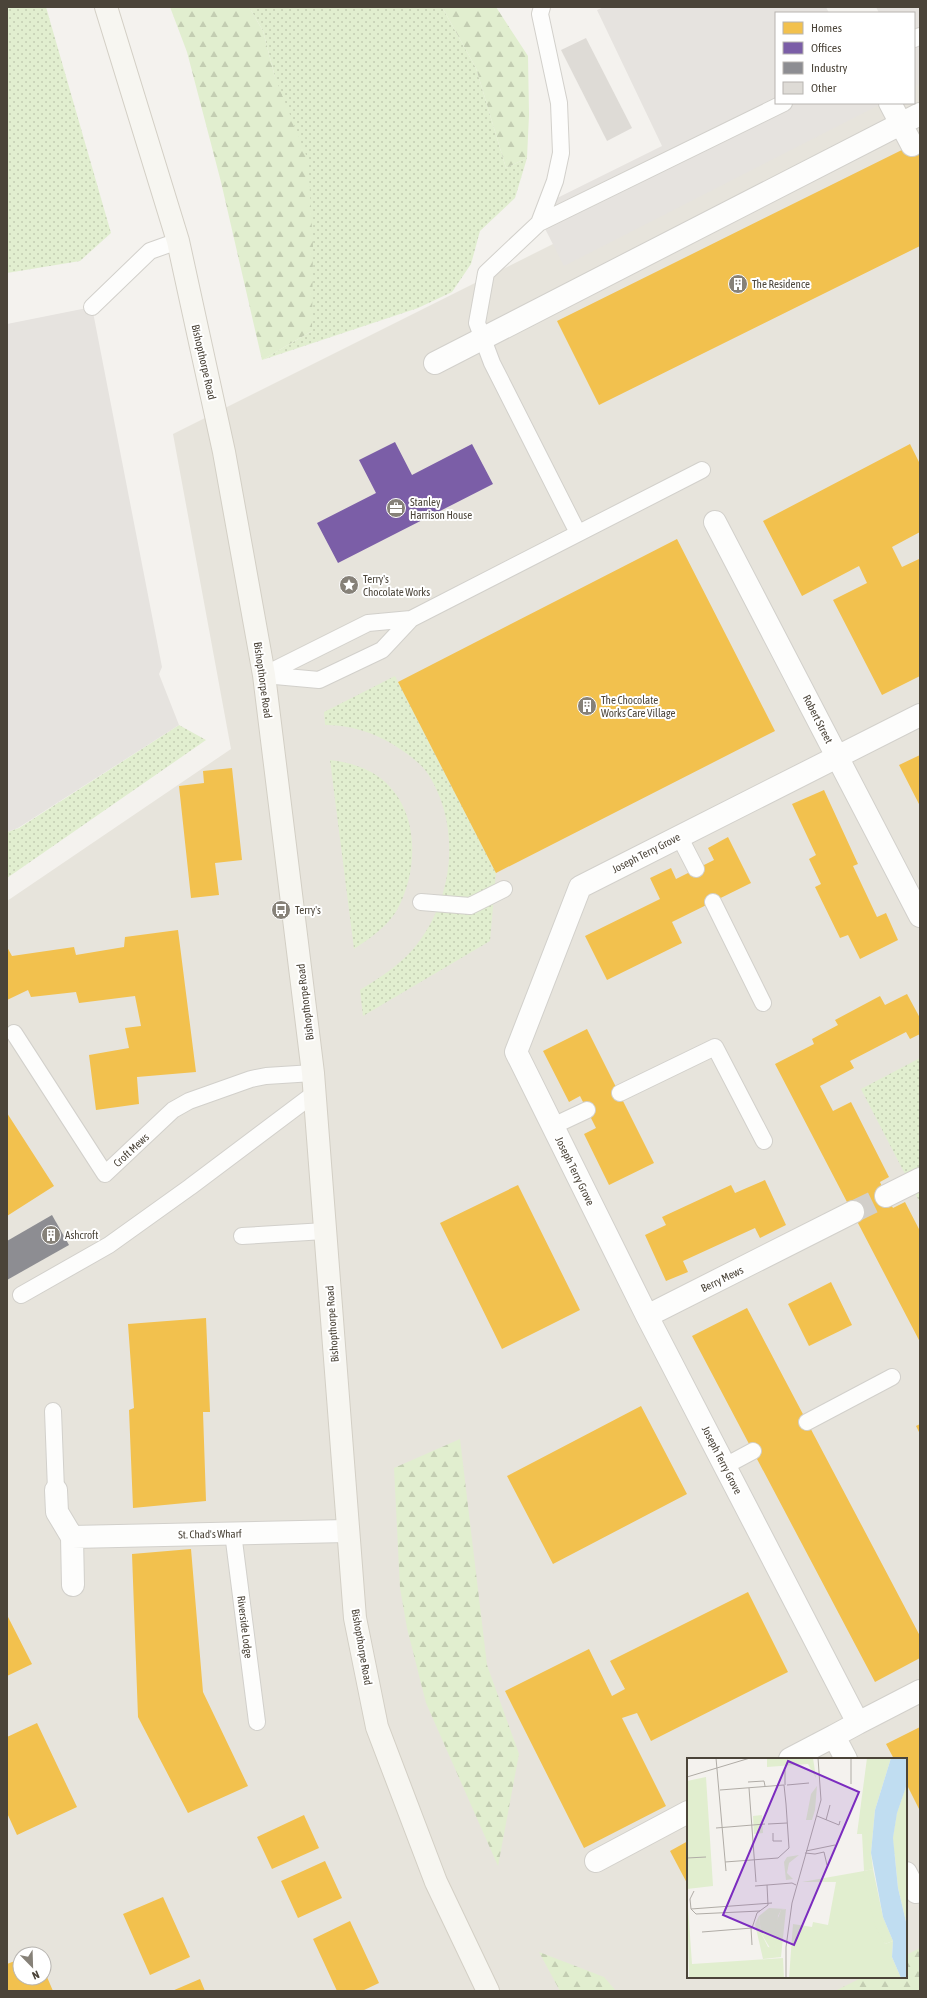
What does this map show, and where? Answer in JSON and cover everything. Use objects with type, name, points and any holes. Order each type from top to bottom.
[{"type":"street","name":"Bishopthorpe Road","points":[[106,7],[178,241],[224,452],[264,675],[314,1083],[347,1531],[355,1618],[377,1727],[436,1882],[488,1991]]},
{"type":"street","points":[[891,104],[912,145]]},
{"type":"street","points":[[435,363],[920,114]]},
{"type":"street","name":"Robert Street","points":[[715,522],[920,916]]},
{"type":"street","name":"Joseph Terry Grove","points":[[858,1723],[647,1316],[516,1052],[580,887],[920,715]]},
{"type":"street","points":[[886,1196],[920,1179]]},
{"type":"street","name":"Berry Mews","points":[[647,1316],[797,1242],[853,1212]]},
{"type":"street","points":[[56,1490],[57,1512],[72,1537],[73,1585]]},
{"type":"street","name":"St. Chad's Wharf","points":[[72,1537],[347,1531]]},
{"type":"street","points":[[792,1758],[920,1691]]},
{"type":"street","points":[[834,1736],[845,1758]]},
{"type":"street","points":[[596,1861],[687,1813]]},
{"type":"lane","points":[[539,223],[555,181],[560,153],[559,103],[549,64],[540,14],[542,7]]},
{"type":"lane","points":[[578,533],[482,339],[477,323],[486,273],[539,223],[782,104]]},
{"type":"lane","points":[[92,307],[150,251],[178,241]]},
{"type":"lane","points":[[264,675],[319,680],[382,650],[411,619],[702,470]]},
{"type":"lane","points":[[264,675],[368,622],[411,619]]},
{"type":"lane","points":[[679,836],[696,869]]},
{"type":"lane","points":[[421,902],[470,906],[504,889]]},
{"type":"lane","points":[[713,902],[763,1003]]},
{"type":"lane","name":"Croft Mews","points":[[14,1033],[105,1174],[173,1110],[189,1101],[251,1079],[266,1076],[314,1083]]},
{"type":"lane","points":[[620,1093],[715,1047],[764,1140]]},
{"type":"lane","points":[[21,1296],[109,1245],[190,1187],[314,1083]]},
{"type":"lane","points":[[553,1126],[587,1110]]},
{"type":"lane","points":[[242,1236],[325,1231]]},
{"type":"lane","points":[[807,1422],[892,1377]]},
{"type":"lane","points":[[53,1411],[56,1490]]},
{"type":"lane","points":[[725,1466],[753,1451]]},
{"type":"lane","name":"Riverside Lodge","points":[[233,1533],[257,1722]]},
{"type":"shaded area","points":[[604,7],[826,7],[828,12],[775,12],[775,104],[881,104],[564,266],[535,209],[662,146],[597,10]]},
{"type":"shaded area","points":[[876,7],[920,7],[920,84],[915,86],[915,12],[878,12]]},
{"type":"shaded area","points":[[920,61],[920,1991],[7,1991],[7,901],[231,749],[173,434],[833,104],[915,104],[915,64]]},
{"type":"shaded area","points":[[92,307],[162,667],[159,674],[179,725],[18,828],[7,832],[7,324]]},
{"type":"green space","points":[[7,7],[46,7],[111,233],[80,261],[7,273]]},
{"type":"green space","points":[[170,7],[249,7],[263,31],[275,77],[308,160],[313,246],[312,331],[262,360],[221,182],[187,52]]},
{"type":"green space","points":[[249,7],[442,7],[476,68],[506,168],[527,158],[515,198],[480,231],[471,264],[452,292],[418,308],[262,360],[312,331],[275,77],[263,31]]},
{"type":"green space","points":[[442,7],[496,7],[528,56],[529,115],[527,158],[506,168],[476,68]]},
{"type":"green space","points":[[395,676],[496,873],[490,941],[363,1016],[360,990],[384,975],[399,963],[418,943],[430,924],[439,904],[446,882],[449,860],[449,837],[439,794],[428,774],[421,766],[399,748],[378,736],[343,726],[325,725],[324,712]]},
{"type":"green space","points":[[179,725],[206,740],[7,878],[7,832],[19,828]]},
{"type":"green space","points":[[330,760],[348,763],[365,769],[376,775],[390,787],[401,802],[408,819],[412,838],[410,875],[405,893],[397,910],[383,927],[354,949]]},
{"type":"green space","points":[[920,1058],[920,1203],[861,1089]]},
{"type":"green space","points":[[460,1439],[487,1665],[519,1754],[498,1866],[426,1703],[407,1628],[400,1588],[394,1468]]},
{"type":"green space","points":[[920,1948],[920,1991],[835,1991],[861,1978],[907,1978],[907,1954]]},
{"type":"green space","points":[[539,1952],[604,1977],[616,1991],[560,1991]]},
{"type":"building: Homes","name":"The Residence","points":[[920,141],[920,246],[599,405],[557,321]]},
{"type":"building: Homes","points":[[910,444],[920,464],[920,532],[892,547],[902,567],[919,559],[920,560],[920,676],[882,695],[833,600],[867,583],[859,566],[802,596],[763,521]]},
{"type":"building: Homes","name":"The Chocolate Works Care Village","points":[[677,539],[775,731],[496,873],[398,682]]},
{"type":"building: Homes","points":[[920,755],[920,806],[899,765]]},
{"type":"building: Homes","points":[[232,768],[242,860],[215,863],[219,895],[191,898],[179,786],[204,783],[203,771]]},
{"type":"building: Homes","points":[[824,790],[858,864],[853,866],[877,917],[886,913],[898,940],[860,959],[848,935],[840,938],[815,887],[821,884],[809,859],[816,855],[792,804]]},
{"type":"building: Homes","points":[[728,837],[751,883],[672,922],[682,943],[607,980],[585,936],[660,899],[650,878],[671,868],[676,879],[714,860],[708,848]]},
{"type":"building: Homes","points":[[178,930],[196,1072],[137,1077],[139,1104],[96,1110],[89,1055],[129,1048],[125,1028],[141,1026],[135,996],[79,1003],[76,992],[31,997],[28,990],[7,1000],[7,947],[12,956],[74,947],[76,955],[124,947],[125,937]]},
{"type":"building: Homes","points":[[907,994],[920,1018],[920,1034],[910,1039],[906,1032],[850,1061],[854,1068],[820,1086],[833,1111],[851,1102],[889,1177],[880,1182],[886,1196],[893,1208],[905,1202],[920,1231],[920,1342],[775,1064],[814,1044],[812,1039],[838,1025],[835,1020],[880,996],[885,1005]]},
{"type":"building: Homes","points":[[587,1029],[654,1163],[609,1185],[584,1134],[596,1128],[580,1096],[569,1102],[543,1051]]},
{"type":"building: Homes","points":[[7,1113],[54,1186],[7,1216]]},
{"type":"building: Homes","points":[[765,1180],[786,1225],[760,1238],[755,1228],[683,1261],[688,1272],[666,1281],[645,1235],[666,1225],[662,1217],[731,1185],[735,1193]]},
{"type":"building: Homes","points":[[518,1185],[580,1310],[502,1349],[440,1223]]},
{"type":"building: Homes","points":[[831,1282],[852,1325],[809,1346],[788,1304]]},
{"type":"building: Homes","points":[[747,1308],[920,1636],[920,1658],[875,1682],[692,1336]]},
{"type":"building: Homes","points":[[206,1318],[210,1412],[203,1412],[206,1501],[133,1508],[129,1410],[134,1408],[128,1324]]},
{"type":"building: Homes","points":[[641,1406],[687,1494],[553,1564],[507,1476]]},
{"type":"building: Homes","points":[[920,1424],[920,1434],[916,1426]]},
{"type":"building: Homes","points":[[191,1549],[203,1692],[248,1786],[188,1813],[138,1717],[132,1554]]},
{"type":"building: Homes","points":[[748,1592],[788,1672],[651,1741],[637,1713],[622,1718],[666,1806],[584,1848],[505,1691],[589,1649],[612,1696],[625,1689],[610,1661]]},
{"type":"building: Homes","points":[[7,1615],[32,1664],[7,1676]]},
{"type":"building: Homes","points":[[37,1723],[77,1807],[17,1835],[7,1813],[7,1737]]},
{"type":"building: Homes","points":[[920,1727],[920,1811],[907,1785],[907,1758],[893,1758],[886,1744]]},
{"type":"building: Homes","points":[[304,1815],[319,1848],[272,1869],[257,1837]]},
{"type":"building: Homes","points":[[687,1842],[687,1883],[670,1851]]},
{"type":"building: Homes","points":[[325,1861],[342,1898],[298,1918],[281,1881]]},
{"type":"building: Homes","points":[[163,1897],[190,1957],[150,1975],[123,1914]]},
{"type":"building: Homes","points":[[350,1921],[379,1983],[362,1991],[337,1991],[313,1939]]},
{"type":"building: Homes","points":[[12,1962],[12,1986],[51,1986],[53,1991],[7,1991],[7,1964]]},
{"type":"building: Homes","points":[[200,1979],[205,1991],[172,1991]]},
{"type":"building: Offices","name":"Stanley Harrison House","points":[[395,442],[412,475],[472,444],[493,484],[338,563],[317,523],[376,493],[359,460]]},
{"type":"building: Industry","points":[[52,1215],[69,1245],[7,1280],[7,1241]]},
{"type":"building: Other","points":[[586,38],[632,128],[607,141],[561,50]]},
{"type":"tunnel","points":[[853,1212],[886,1196]]},
{"type":"place","name":"The Residence","points":[[738,284]]},
{"type":"place","name":"Stanley Harrison House","points":[[396,508]]},
{"type":"place","name":"Terry's Chocolate Works","points":[[349,585]]},
{"type":"place","name":"The Chocolate Works Care Village","points":[[587,706]]},
{"type":"place","name":"Terry's","points":[[281,910]]},
{"type":"place","name":"Ashcroft","points":[[51,1235]]}]
